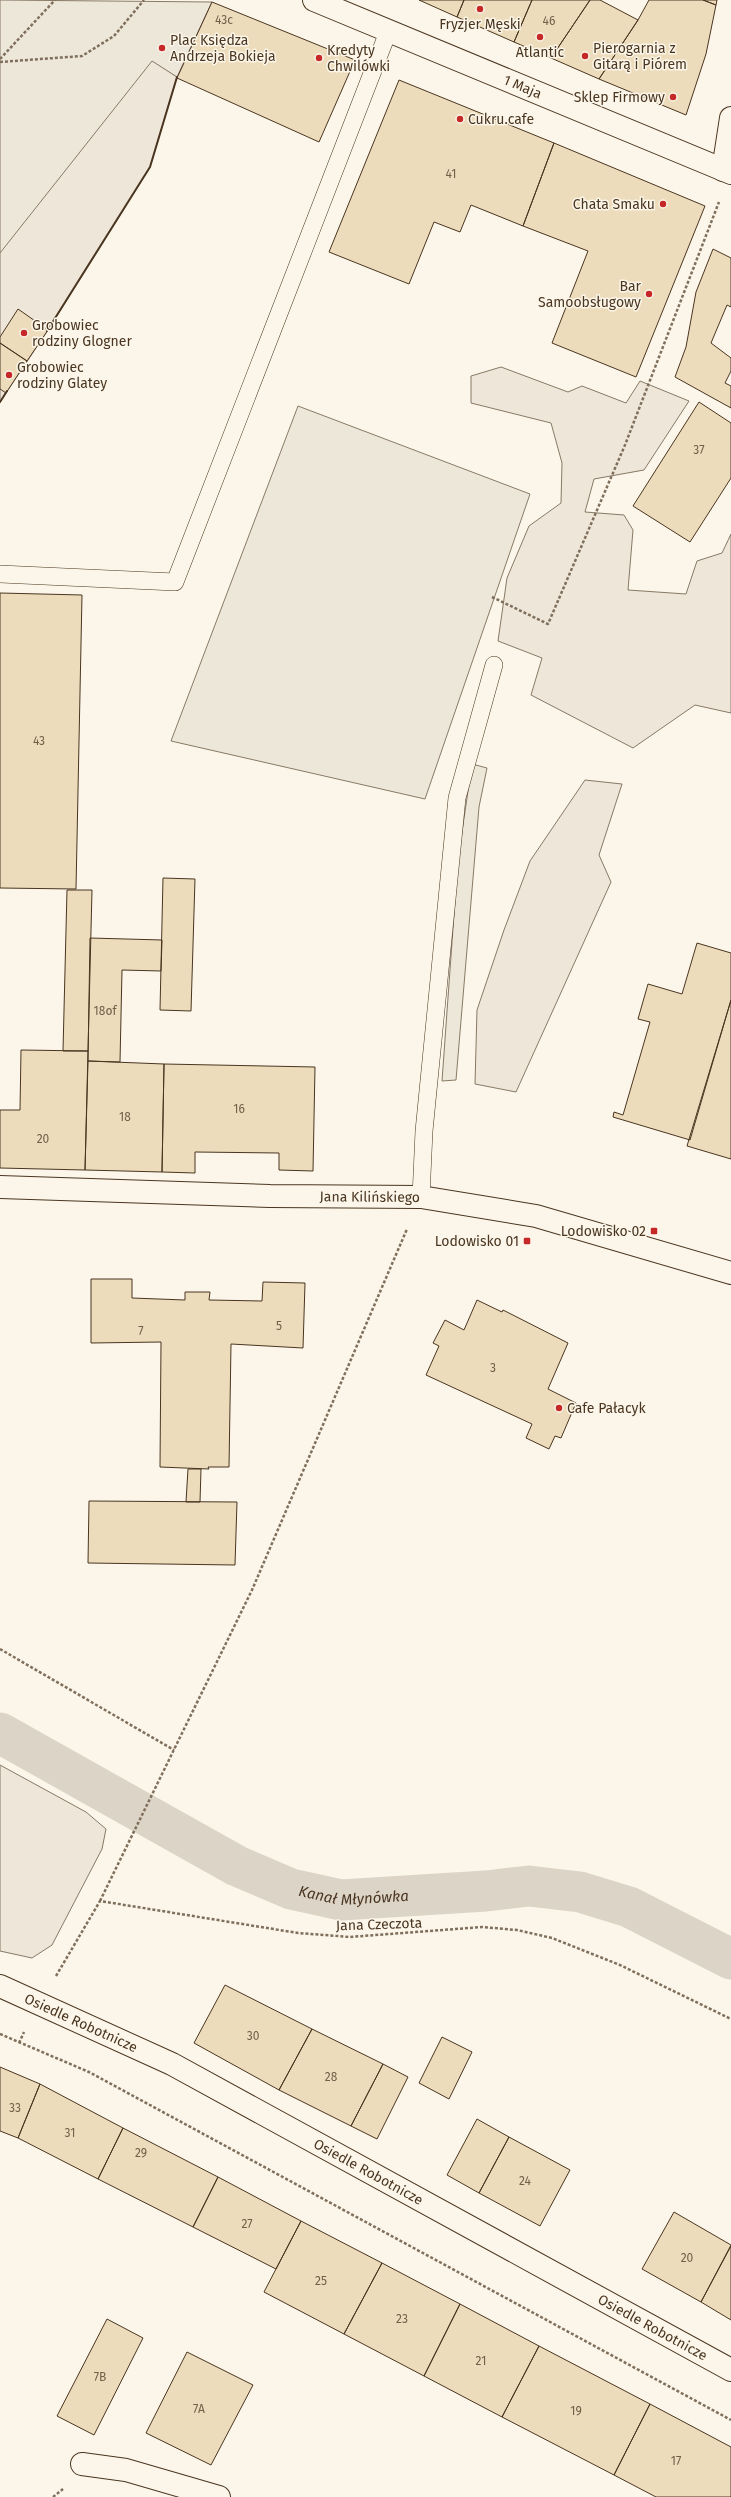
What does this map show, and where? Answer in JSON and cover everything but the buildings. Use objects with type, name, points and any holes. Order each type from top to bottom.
[{"type":"street","name":"1 Maja","points":[[314,0],[728,172]]},
{"type":"street","points":[[728,172],[731,118]]},
{"type":"street","name":"Jana Kilińskiego","points":[[0,1187],[270,1196],[421,1197],[536,1216],[731,1273]]},
{"type":"street","name":"Osiedle Robotnicze","points":[[0,1986],[172,2064],[731,2370]]},
{"type":"street","points":[[82,2464],[126,2470],[219,2497]]},
{"type":"lane","points":[[0,574],[175,582],[388,32]]},
{"type":"lane","points":[[421,1197],[424,1131],[457,798],[494,665]]},
{"type":"path","points":[[0,61],[55,0]]},
{"type":"path","points":[[0,61],[82,56],[114,36],[144,0]]},
{"type":"path","points":[[492,597],[548,624],[625,446],[728,172]]},
{"type":"path","points":[[55,1977],[100,1901],[252,1590],[421,1197]]},
{"type":"path","points":[[0,1650],[174,1750]]},
{"type":"path","name":"Jana Czeczota","points":[[100,1901],[298,1933],[350,1937],[482,1927],[518,1930],[552,1938],[620,1965],[731,2019]]},
{"type":"path","points":[[0,2034],[89,2072],[731,2420]]},
{"type":"shaded area","points":[[0,0],[152,60],[177,77],[150,167],[48,330],[0,402]]},
{"type":"shaded area","points":[[0,0],[212,2],[177,77],[152,61],[0,253]]},
{"type":"shaded area","points":[[501,367],[568,392],[582,386],[626,403],[640,381],[689,401],[644,470],[594,479],[585,512],[624,515],[633,530],[628,590],[686,594],[697,561],[722,553],[731,534],[731,713],[695,705],[633,748],[531,695],[542,658],[498,641],[507,578],[529,526],[561,503],[562,463],[551,423],[471,403],[471,376]]},
{"type":"shaded area","points":[[298,406],[530,494],[425,799],[171,741]]},
{"type":"shaded area","points":[[472,764],[487,768],[479,807],[456,1080],[442,1081],[458,859]]},
{"type":"shaded area","points":[[585,780],[622,784],[599,855],[611,882],[516,1092],[475,1084],[477,1010],[504,930],[530,861]]},
{"type":"shaded area","points":[[0,1765],[86,1812],[106,1829],[102,1849],[52,1945],[32,1958],[0,1951]]},
{"type":"waterway","name":"Kanał Młynówka","points":[[0,1733],[237,1866],[291,1889],[341,1900],[486,1891],[529,1886],[580,1892],[629,1907],[731,1959]]},
{"type":"wall","points":[[47,331],[150,167],[177,77]]},
{"type":"wall","points":[[0,402],[7,391]]},
{"type":"place","name":"Fryzjer Męski","points":[[480,9]]},
{"type":"place","name":"Atlantic","points":[[540,37]]},
{"type":"place","name":"Plac Księdza Andrzeja Bokieja","points":[[162,48]]},
{"type":"place","name":"Pierogarnia z Gitarą i Piórem","points":[[585,56]]},
{"type":"place","name":"Kredyty Chwilówki","points":[[319,58]]},
{"type":"place","name":"Sklep Firmowy","points":[[673,97]]},
{"type":"place","name":"Cukru.cafe","points":[[460,119]]},
{"type":"place","name":"Chata Smaku","points":[[663,204]]},
{"type":"place","name":"Bar Samoobsługowy","points":[[649,294]]},
{"type":"place","name":"Grobowiec rodziny Glogner","points":[[24,333]]},
{"type":"place","name":"Grobowiec rodziny Glatey","points":[[9,375]]},
{"type":"place","name":"Lodowisko 02","points":[[654,1231]]},
{"type":"place","name":"Lodowisko 01","points":[[527,1241]]},
{"type":"place","name":"Cafe Pałacyk","points":[[559,1408]]}]
